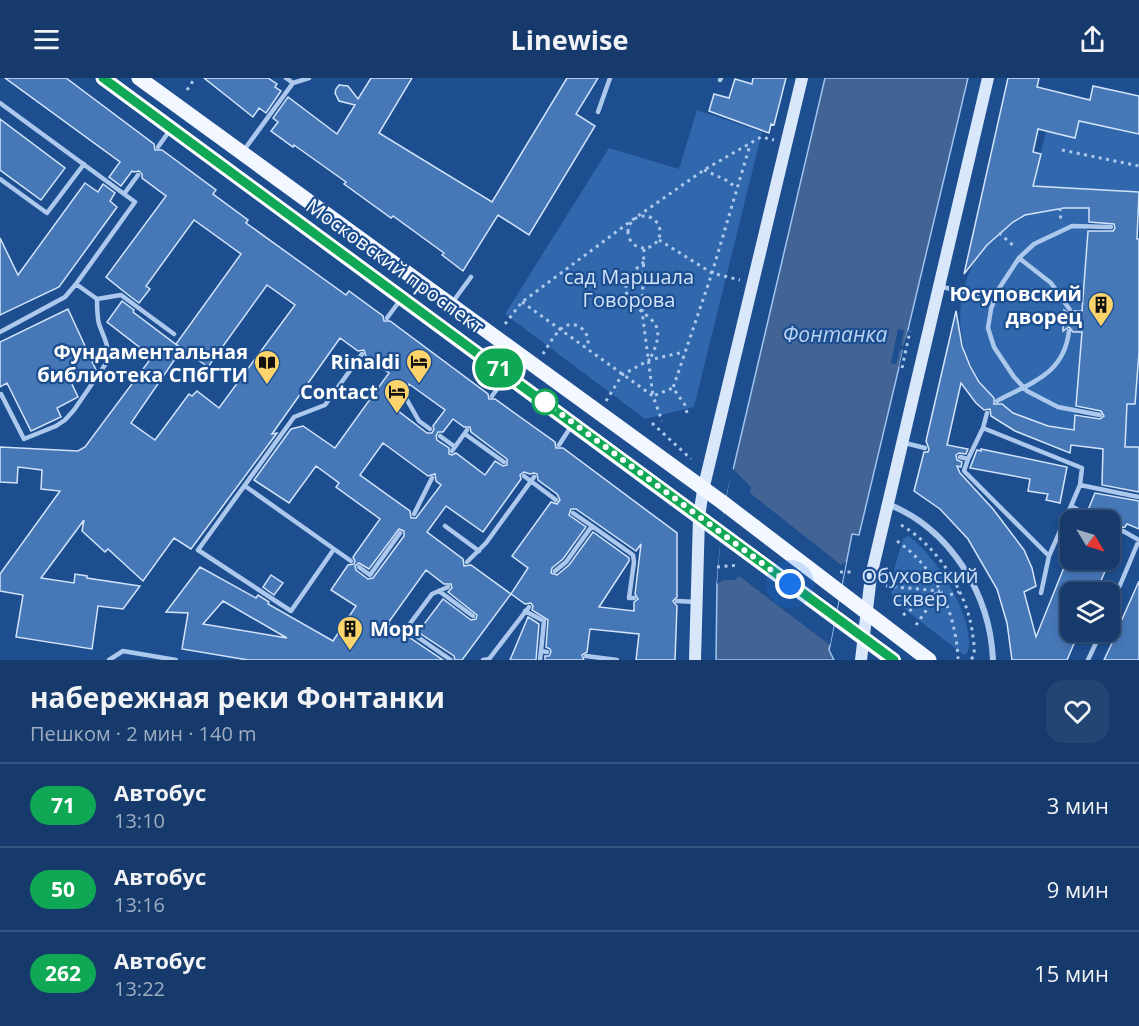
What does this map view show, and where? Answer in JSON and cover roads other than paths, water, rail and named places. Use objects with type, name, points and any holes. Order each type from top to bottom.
[{"type":"main road","name":"Московский проспект","points":[[103,78],[863,638]]},
{"type":"main road","name":"Московский проспект","points":[[139,78],[722,502],[866,613]]},
{"type":"main road","points":[[695,660],[699,517],[703,490],[802,78]]},
{"type":"main road","points":[[861,660],[871,576],[988,78]]},
{"type":"main road","points":[[866,613],[929,660]]},
{"type":"main road","points":[[863,638],[894,660]]},
{"type":"street","points":[[888,504],[919,519],[955,555],[983,609],[989,628],[993,660]]},
{"type":"lane","points":[[286,78],[293,83]]},
{"type":"lane","points":[[242,153],[293,83],[309,78]]},
{"type":"lane","points":[[597,112],[610,78]]},
{"type":"lane","points":[[0,103],[135,202],[65,297],[0,332]]},
{"type":"lane","points":[[158,147],[172,128]]},
{"type":"lane","points":[[0,179],[48,213],[84,164]]},
{"type":"lane","points":[[124,194],[138,175]]},
{"type":"lane","points":[[1100,415],[1058,407],[1023,388],[994,347],[988,328],[995,298],[1008,272],[1034,244],[1072,226],[1111,227]]},
{"type":"lane","points":[[1019,258],[1051,284],[1070,310]]},
{"type":"lane","points":[[450,305],[471,277]]},
{"type":"lane","points":[[1,394],[24,439],[56,426],[74,410],[106,362],[108,352],[107,342],[99,323],[97,300],[76,284]]},
{"type":"lane","points":[[939,286],[995,298]]},
{"type":"lane","points":[[97,300],[121,295],[174,334]]},
{"type":"lane","points":[[387,318],[402,297]]},
{"type":"lane","points":[[997,401],[1040,380],[1059,362],[1066,348],[1069,331]]},
{"type":"lane","points":[[334,549],[291,611],[198,550],[294,417],[325,405],[362,354]]},
{"type":"lane","points":[[492,396],[508,375]]},
{"type":"lane","points":[[407,400],[419,421],[430,429]]},
{"type":"lane","points":[[987,413],[983,428],[964,471],[1048,556]]},
{"type":"lane","points":[[559,444],[574,423]]},
{"type":"lane","points":[[983,428],[1082,468],[1080,485],[1048,556],[1041,593]]},
{"type":"lane","points":[[440,436],[454,449],[466,432],[504,462]]},
{"type":"lane","points":[[902,442],[925,448]]},
{"type":"lane","points":[[960,457],[968,459]]},
{"type":"lane","points":[[524,476],[533,480],[556,500]]},
{"type":"lane","points":[[414,514],[432,478]]},
{"type":"lane","points":[[467,562],[479,550],[533,480]]},
{"type":"lane","points":[[1080,485],[1139,497]]},
{"type":"lane","points":[[244,486],[351,561]]},
{"type":"lane","points":[[1071,506],[1078,510]]},
{"type":"lane","points":[[573,513],[633,555],[629,598],[634,598]]},
{"type":"lane","points":[[445,526],[479,550]]},
{"type":"lane","points":[[555,572],[566,562],[592,526]]},
{"type":"lane","points":[[1120,585],[1139,540],[1123,531]]},
{"type":"lane","points":[[359,567],[370,575],[400,533]]},
{"type":"lane","points":[[448,587],[432,594],[406,630],[451,660]]},
{"type":"lane","points":[[439,591],[473,616]]},
{"type":"lane","points":[[677,601],[696,602]]},
{"type":"lane","points":[[483,660],[489,659],[527,609],[544,621],[544,651],[540,660]]},
{"type":"lane","points":[[1088,660],[1096,642]]},
{"type":"lane","points":[[109,660],[123,651],[176,660]]},
{"type":"lane","points":[[586,656],[617,660]]},
{"type":"water","name":"Фонтанка","points":[[825,78],[968,78],[859,535],[852,534],[829,650],[834,660],[716,660],[717,584],[725,504]]},
{"type":"place","name":"Юсуповский дворец","points":[[1101,328]]},
{"type":"place","name":"Rinaldi","points":[[419,385]]},
{"type":"place","name":"Фундаментальная библиотека СПбГТИ","points":[[267,386]]},
{"type":"place","name":"Contact","points":[[397,415]]},
{"type":"place","name":"Морг","points":[[350,652]]},
{"type":"park label","name":"сад Маршала Говорова","points":[[629,288]]},
{"type":"park label","name":"Обуховский сквер","points":[[920,588]]}]
